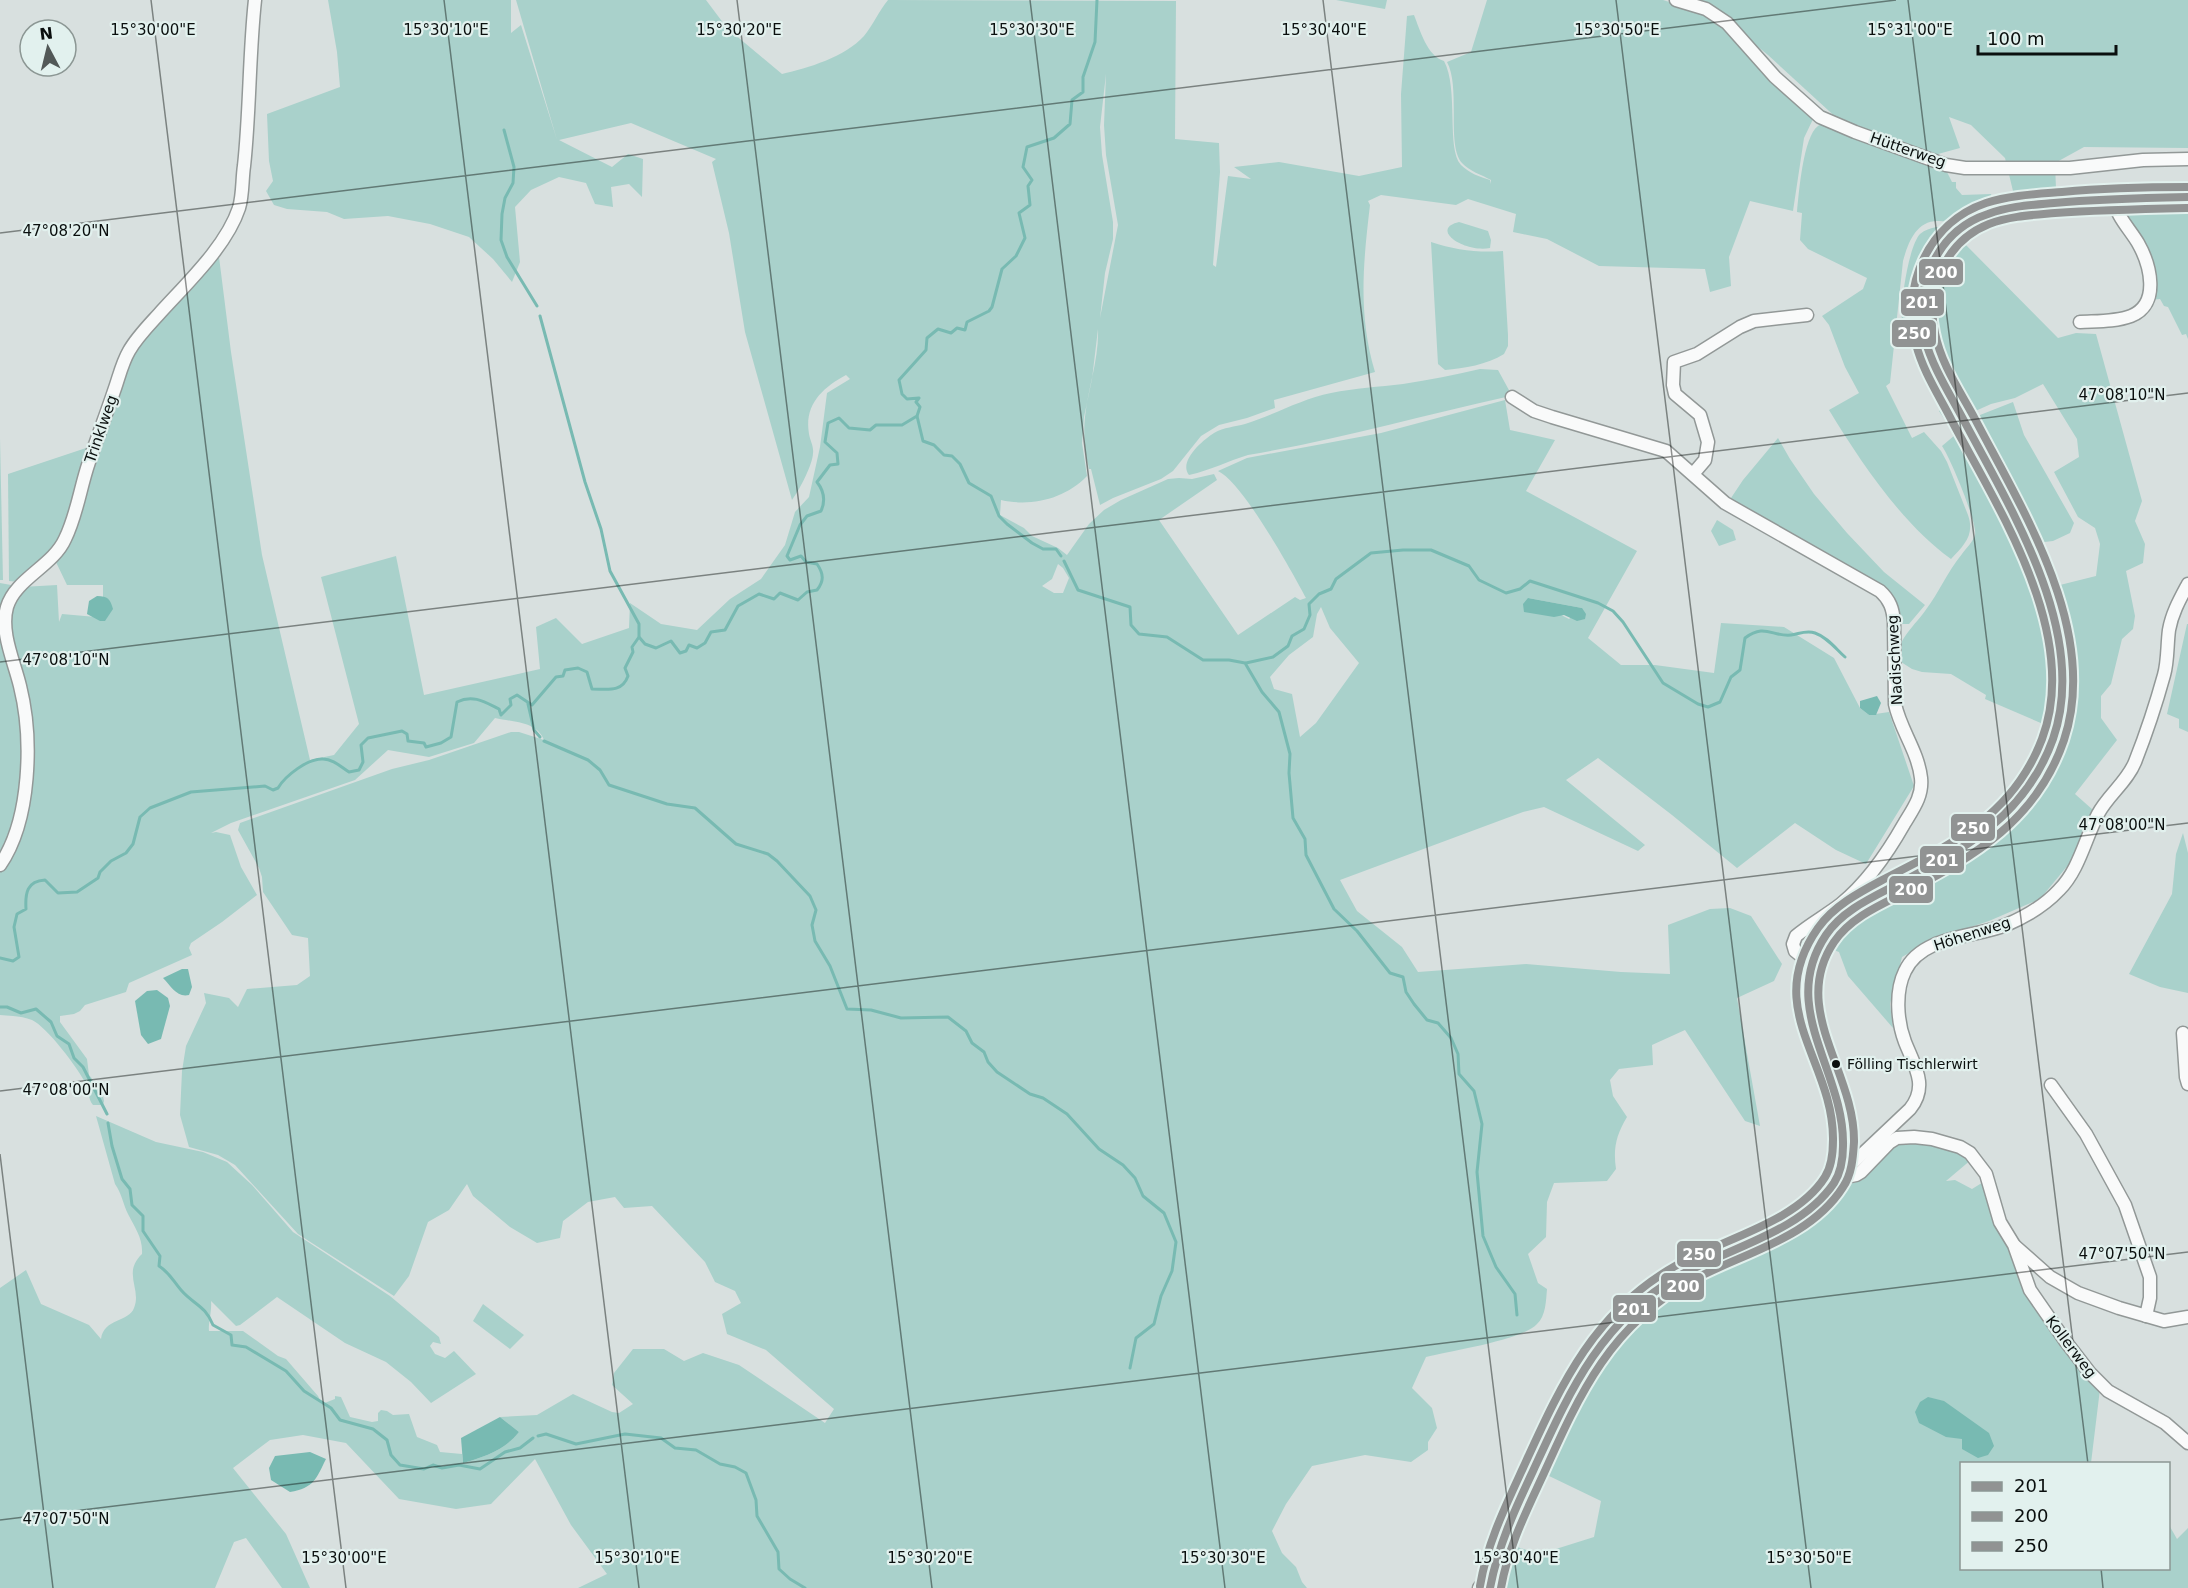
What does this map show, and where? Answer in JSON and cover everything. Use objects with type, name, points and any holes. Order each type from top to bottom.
[{"type":"main road","points":[[1487,1585],[1503,1538],[1560,1414],[1604,1340],[1620,1321],[1677,1277],[1797,1217],[1819,1200],[1836,1179],[1840,1170],[1845,1138],[1838,1103],[1814,1039],[1807,1013],[1805,987],[1813,957],[1824,936],[1838,920],[1871,898],[1965,849],[1988,833],[2010,812],[2039,771],[2049,749],[2061,709],[2063,670],[2060,647],[2040,578],[2011,512],[1943,381],[1925,339],[1921,299],[1930,266],[1953,235],[1979,217],[2018,206],[2114,199],[2188,197]]},
{"type":"street","name":"Trinklweg","points":[[0,866],[11,848],[18,826],[23,803],[26,767],[24,714],[20,687],[7,636],[5,620],[7,606],[14,592],[54,557],[66,539],[76,512],[88,464],[129,350],[212,253],[238,209],[247,142],[255,0]]},
{"type":"street","name":"Hütterweg","points":[[1676,0],[1706,9],[1727,23],[1775,77],[1820,117],[1946,165],[1965,168],[2070,168],[2143,160],[2188,159]]},
{"type":"street","points":[[2080,322],[2133,315],[2148,298],[2151,285],[2145,256],[2115,210],[2114,199]]},
{"type":"street","points":[[1693,474],[1705,460],[1708,442],[1700,416],[1675,394],[1674,362],[1697,354],[1740,327],[1754,321],[1807,315]]},
{"type":"street","name":"Nadischweg","points":[[1512,397],[1534,411],[1666,451],[1725,503],[1880,591],[1889,600],[1893,610],[1896,704],[1919,768],[1920,796],[1890,849],[1867,879],[1841,904],[1796,936],[1793,944],[1795,951],[1813,957]]},
{"type":"street","name":"Höhenweg","points":[[1836,1179],[1910,1109],[1918,1098],[1919,1078],[1899,1020],[1900,987],[1905,969],[1928,948],[2005,925],[2037,907],[2060,889],[2079,859],[2098,814],[2136,761],[2164,674],[2172,617],[2188,584]]},
{"type":"street","points":[[2183,1033],[2188,1084]]},
{"type":"street","points":[[2051,1085],[2086,1134],[2125,1205],[2150,1277],[2150,1298],[2146,1316]]},
{"type":"street","name":"Kollerweg","points":[[1836,1179],[1861,1172],[1889,1143],[1897,1138],[1922,1138],[1952,1144],[1970,1153],[1985,1171],[2000,1222],[2014,1245],[2025,1280],[2036,1299],[2096,1380],[2114,1395],[2165,1423],[2188,1443]]},
{"type":"street","name":"Kollerweg","points":[[2014,1245],[2050,1277],[2071,1290],[2119,1308],[2164,1321],[2188,1317]]},
{"type":"green space","points":[[328,0],[511,0],[511,33],[521,25],[557,140],[516,0],[706,0],[727,28],[782,74],[814,65],[847,50],[864,36],[888,0],[1176,1],[1175,139],[1219,143],[1220,172],[1213,265],[1216,267],[1228,176],[1251,179],[1234,167],[1279,162],[1359,176],[1402,167],[1401,94],[1407,16],[1414,15],[1429,48],[1433,54],[1444,61],[1451,87],[1454,146],[1457,157],[1464,168],[1490,180],[1490,184],[1491,180],[1465,166],[1457,155],[1453,86],[1447,62],[1471,52],[1487,0],[1663,0],[1710,15],[1815,115],[1804,138],[1793,211],[1750,201],[1729,257],[1731,286],[1710,292],[1705,269],[1599,266],[1547,239],[1513,232],[1516,214],[1468,199],[1456,205],[1381,195],[1368,201],[1370,205],[1364,269],[1366,330],[1375,372],[1274,400],[1275,408],[1219,425],[1201,436],[1173,471],[1161,479],[1100,505],[1085,449],[1084,424],[1088,400],[1084,417],[1082,443],[1087,476],[1058,496],[1036,502],[1001,500],[1000,515],[1067,555],[1089,524],[1104,510],[1121,500],[1168,479],[1192,479],[1214,474],[1217,480],[1159,520],[1238,635],[1295,597],[1300,600],[1306,598],[1253,509],[1240,492],[1218,471],[1247,458],[1381,433],[1505,400],[1510,430],[1555,440],[1526,491],[1637,551],[1588,638],[1621,665],[1655,665],[1714,673],[1721,623],[1784,627],[1834,658],[1860,708],[1869,715],[1889,712],[1914,786],[1866,864],[1836,850],[1795,823],[1737,868],[1598,758],[1566,780],[1645,845],[1638,851],[1544,807],[1523,812],[1340,880],[1357,911],[1402,947],[1418,972],[1526,964],[1670,974],[1668,925],[1710,909],[1730,908],[1751,916],[1782,964],[1774,981],[1737,998],[1760,1126],[1745,1121],[1685,1030],[1652,1045],[1653,1065],[1619,1069],[1610,1080],[1613,1096],[1627,1117],[1616,1142],[1616,1169],[1607,1181],[1554,1183],[1547,1202],[1546,1237],[1528,1254],[1538,1283],[1547,1289],[1545,1308],[1540,1321],[1529,1330],[1502,1340],[1426,1357],[1412,1388],[1432,1408],[1437,1428],[1428,1442],[1428,1450],[1411,1462],[1365,1455],[1312,1466],[1286,1504],[1272,1531],[1282,1553],[1296,1567],[1307,1588],[578,1588],[607,1574],[571,1525],[535,1459],[491,1504],[456,1509],[399,1499],[346,1443],[303,1435],[270,1440],[233,1468],[286,1534],[310,1588],[282,1588],[246,1538],[234,1542],[215,1588],[0,1588],[0,1288],[26,1270],[41,1304],[89,1325],[101,1339],[107,1327],[131,1312],[136,1301],[133,1268],[142,1254],[141,1243],[115,1184],[96,1116],[156,1142],[203,1152],[227,1162],[252,1185],[293,1232],[390,1296],[439,1337],[441,1344],[433,1342],[430,1346],[435,1354],[445,1358],[454,1351],[476,1374],[431,1403],[411,1382],[386,1362],[345,1343],[277,1297],[236,1326],[211,1301],[209,1331],[243,1331],[278,1356],[286,1359],[318,1396],[322,1404],[335,1399],[335,1396],[341,1397],[350,1417],[372,1422],[378,1421],[378,1413],[381,1410],[393,1415],[409,1414],[417,1437],[437,1445],[440,1452],[462,1454],[463,1463],[501,1448],[519,1432],[500,1417],[537,1415],[573,1394],[612,1412],[619,1413],[633,1404],[612,1385],[614,1373],[633,1349],[664,1349],[684,1361],[703,1353],[739,1365],[825,1423],[834,1409],[766,1350],[727,1334],[722,1314],[741,1303],[735,1291],[715,1282],[705,1262],[652,1206],[624,1208],[615,1197],[588,1202],[563,1221],[560,1238],[537,1243],[510,1227],[473,1196],[467,1184],[449,1210],[428,1222],[409,1276],[394,1296],[298,1234],[235,1165],[218,1155],[189,1147],[180,1115],[182,1071],[186,1046],[206,1003],[204,993],[229,998],[238,1007],[247,989],[297,985],[310,976],[308,938],[292,935],[263,892],[259,868],[238,830],[240,823],[392,769],[429,760],[511,732],[519,732],[544,740],[536,729],[530,726],[495,718],[474,743],[429,757],[388,750],[355,780],[231,823],[211,833],[230,835],[241,867],[257,895],[191,943],[189,948],[192,955],[129,983],[126,992],[85,1005],[74,1014],[60,1016],[60,1022],[87,1059],[89,1075],[102,1091],[103,1105],[93,1105],[86,1084],[76,1068],[54,1039],[38,1024],[24,1018],[0,1015],[0,870],[19,811],[0,861],[0,583],[22,587],[57,585],[59,622],[62,614],[96,617],[103,605],[103,585],[67,585],[55,560],[120,392],[135,346],[218,249],[262,555],[310,760],[334,755],[359,724],[321,577],[396,556],[424,695],[540,669],[536,627],[556,618],[582,644],[629,628],[630,603],[661,624],[697,630],[730,599],[761,579],[785,545],[795,512],[809,497],[820,447],[827,393],[850,379],[846,375],[829,386],[812,406],[808,424],[813,448],[811,464],[792,500],[745,332],[729,233],[712,162],[716,159],[631,123],[559,140],[612,167],[628,154],[643,159],[642,197],[629,184],[611,187],[613,207],[595,204],[586,183],[559,177],[531,190],[515,207],[520,262],[512,282],[493,259],[469,237],[430,224],[388,216],[344,219],[327,212],[287,209],[274,205],[266,191],[273,181],[269,161],[267,114],[340,87],[337,52]],"holes":[[[1106,74],[1104,125],[1106,155],[1118,225],[1100,318],[1105,273],[1113,239],[1113,222],[1102,155],[1100,127]],[[1098,329],[1097,351],[1092,377]],[[1058,564],[1069,578],[1063,593],[1054,593],[1042,586],[1052,579]],[[1528,598],[1582,608],[1569,619]],[[1321,607],[1330,628],[1359,663],[1316,723],[1300,737],[1292,694],[1274,689],[1270,677],[1289,655],[1313,637],[1317,614]]]},
{"type":"green space","points":[[1336,0],[1387,0],[1385,9]]},
{"type":"green space","points":[[1681,0],[2188,0],[2188,148],[2084,147],[2055,163],[2056,189],[2013,191],[2005,158],[1971,125],[1949,117],[1960,148],[1938,154],[1952,182],[1956,182],[1956,188],[1962,195],[1991,194],[1994,205],[1954,223],[1941,221],[1924,224],[1914,234],[1903,261],[1890,383],[1886,386],[1912,438],[1924,432],[1941,451],[1968,515],[1969,534],[1951,559],[1916,528],[1883,491],[1829,410],[1859,393],[1845,367],[1829,325],[1822,316],[1863,289],[1867,278],[1808,249],[1800,240],[1802,213],[1797,212],[1805,153],[1813,132],[1823,123],[1841,122],[1768,55],[1724,19]]},
{"type":"green space","points":[[2188,204],[2188,339],[2186,334],[2182,335],[2168,307],[2164,306],[2160,299],[2150,300],[2153,292],[2120,206]]},
{"type":"green space","points":[[1459,222],[1488,231],[1491,240],[1490,248],[1470,247],[1454,240],[1448,230],[1451,225]]},
{"type":"green space","points":[[1937,227],[1944,233],[1916,308],[2030,569],[2045,612],[2058,672],[2057,696],[2050,727],[1985,699],[1986,695],[1951,674],[1922,672],[1897,662],[1903,640],[1930,604],[1975,535],[1968,505],[1942,446],[1955,435],[1939,411],[1944,407],[1921,373],[1927,369],[1907,340],[1902,321],[1905,280],[1916,241],[1920,234]]},
{"type":"green space","points":[[1431,242],[1467,250],[1503,251],[1508,335],[1508,346],[1504,354],[1483,363],[1460,368],[1445,370],[1438,364]]},
{"type":"green space","points":[[1963,242],[2058,338],[2076,333],[2096,334],[2142,501],[2135,521],[2145,544],[2143,563],[2126,571],[2135,616],[2133,629],[2122,639],[2111,684],[2101,696],[2101,718],[2117,740],[2075,794],[2093,810],[2069,864],[2040,899],[1989,921],[1934,939],[1902,957],[1890,1004],[1893,1028],[1848,976],[1839,952],[1831,949],[1821,952],[1845,922],[1994,834],[2065,713],[2048,588],[2096,576],[2100,544],[2095,528],[2078,517],[2054,472],[2079,457],[2077,439],[2043,384],[2015,398],[1991,404],[1971,413],[1936,344],[1930,317],[1934,286],[1951,254]]},
{"type":"green space","points":[[1480,369],[1498,370],[1510,392],[1506,397],[1346,435],[1248,455],[1189,475],[1186,469],[1193,451],[1214,433],[1245,424],[1309,399],[1340,391],[1413,382]]},
{"type":"green space","points":[[2013,402],[2024,435],[2074,523],[2070,533],[2053,541],[2036,543],[2033,541],[1975,420],[1975,417]]},
{"type":"green space","points":[[0,438],[3,580],[0,580]]},
{"type":"green space","points":[[1778,438],[1814,494],[1847,533],[1884,572],[1925,605],[1909,624],[1901,624],[1895,605],[1729,501],[1743,480]]},
{"type":"green space","points":[[92,446],[60,542],[19,582],[9,581],[8,474]]},
{"type":"green space","points":[[1717,520],[1733,530],[1736,540],[1719,546],[1711,531]]},
{"type":"green space","points":[[2187,624],[2188,732],[2179,728],[2179,719],[2167,714]]},
{"type":"green space","points":[[2183,833],[2188,853],[2188,993],[2160,987],[2129,974],[2172,894],[2176,854]]},
{"type":"green space","points":[[1898,1141],[1951,1147],[1972,1159],[1946,1181],[1955,1180],[1972,1189],[1985,1181],[2022,1280],[2100,1389],[2091,1462],[1960,1462],[1960,1570],[2170,1570],[2170,1527],[2177,1539],[2188,1528],[2188,1588],[1497,1588],[1507,1544],[1540,1554],[1594,1537],[1601,1501],[1547,1475],[1549,1472],[1541,1468],[1575,1398],[1599,1358],[1622,1329],[1649,1303],[1687,1277],[1836,1189],[1862,1180],[1889,1147]]},
{"type":"green space","points":[[483,1304],[524,1335],[510,1349],[473,1321]]},
{"type":"water","points":[[97,596],[108,599],[113,609],[105,621],[100,621],[87,614],[89,601]]},
{"type":"water","points":[[1528,598],[1582,608],[1586,614],[1585,619],[1577,621],[1564,615],[1554,617],[1524,612],[1523,604]]},
{"type":"water","points":[[1877,696],[1881,703],[1876,715],[1869,715],[1860,708],[1860,701]]},
{"type":"water","points":[[182,969],[188,969],[192,987],[189,995],[181,995],[163,978]]},
{"type":"water","points":[[157,990],[168,998],[170,1006],[161,1039],[148,1044],[141,1035],[135,1001],[147,991]]},
{"type":"water","points":[[1928,1397],[1944,1401],[1989,1433],[1994,1446],[1988,1455],[1978,1458],[1962,1449],[1962,1439],[1946,1437],[1919,1423],[1915,1412],[1920,1402]]},
{"type":"water","points":[[500,1417],[519,1432],[501,1448],[463,1463],[461,1438]]},
{"type":"water","points":[[310,1452],[326,1459],[317,1477],[309,1485],[290,1492],[271,1480],[269,1468],[275,1456]]},
{"type":"waterway","points":[[0,958],[13,961],[19,957],[14,927],[17,914],[26,909],[27,893],[31,885],[45,880],[58,893],[77,892],[98,878],[100,872],[111,861],[126,853],[133,844],[140,817],[150,808],[191,792],[265,786],[273,790],[298,769],[317,759],[330,760],[349,772],[359,770],[363,762],[361,745],[368,738],[402,731],[407,734],[408,741],[424,743],[426,747],[441,743],[451,737],[457,702],[468,699],[479,700],[499,709],[501,715],[511,705],[510,699],[517,695],[532,705],[556,677],[563,676],[565,670],[578,668],[587,672],[592,689],[618,688],[628,676],[625,668],[633,652],[632,647],[639,637],[645,644],[656,648],[671,641],[680,653],[686,651],[689,645],[697,648],[705,643],[711,632],[725,630],[738,606],[759,594],[774,599],[780,593],[798,600],[807,592],[817,590],[822,577],[817,564],[806,562],[801,556],[790,560],[787,556],[800,525],[807,516],[821,511],[824,496],[817,482],[830,465],[838,464],[837,453],[825,442],[828,423],[839,418],[849,428],[870,430],[876,425],[902,425],[917,416],[920,407],[916,402],[919,398],[907,399],[902,394],[899,380],[926,350],[927,338],[938,329],[951,333],[957,328],[965,330],[967,322],[989,311],[992,307],[1002,269],[1016,256],[1025,238],[1019,213],[1030,205],[1028,186],[1032,180],[1023,167],[1027,147],[1054,138],[1070,124],[1072,100],[1083,92],[1083,77],[1095,42],[1097,0]]},
{"type":"waterway","points":[[504,130],[514,167],[513,183],[505,198],[502,214],[501,240],[507,257],[537,306]]},
{"type":"waterway","points":[[540,316],[585,482],[601,529],[610,571],[639,624],[639,636]]},
{"type":"waterway","points":[[917,416],[923,441],[934,445],[944,455],[952,456],[960,464],[969,483],[991,496],[999,516],[1007,524],[1032,543],[1043,549],[1056,549],[1061,556]]},
{"type":"waterway","points":[[1246,663],[1273,657],[1288,646],[1292,636],[1304,629],[1310,615],[1309,604],[1319,594],[1331,589],[1336,579],[1371,553],[1403,550],[1431,550],[1469,566],[1479,580],[1506,593],[1520,589],[1530,581],[1598,603],[1613,611],[1623,622],[1663,683],[1698,704],[1708,707],[1720,702],[1731,677],[1740,670],[1745,638],[1758,631],[1784,635],[1812,632],[1827,640],[1845,657]]},
{"type":"waterway","points":[[1064,561],[1078,590],[1130,607],[1131,625],[1139,634],[1167,637],[1203,660],[1229,660],[1245,663],[1262,692],[1279,712],[1290,754],[1289,773],[1293,818],[1305,839],[1306,855],[1334,909],[1357,931],[1390,973],[1403,977],[1406,992],[1427,1020],[1438,1023],[1451,1038],[1458,1054],[1459,1074],[1474,1091],[1482,1124],[1477,1172],[1483,1236],[1496,1267],[1515,1294],[1517,1315]]},
{"type":"waterway","points":[[528,704],[534,730],[540,737]]},
{"type":"waterway","points":[[544,741],[588,760],[600,770],[609,785],[667,804],[695,808],[736,844],[768,854],[810,896],[816,910],[812,925],[815,941],[830,966],[847,1009],[871,1010],[901,1018],[948,1017],[966,1031],[972,1043],[984,1052],[988,1062],[997,1072],[1030,1094],[1043,1098],[1067,1114],[1099,1149],[1123,1165],[1135,1178],[1143,1196],[1164,1213],[1176,1242],[1172,1271],[1161,1296],[1154,1324],[1136,1338],[1130,1368]]},
{"type":"waterway","points":[[0,1007],[7,1007],[21,1013],[36,1009],[51,1022],[57,1036],[69,1044],[74,1058],[83,1067],[107,1114]]},
{"type":"waterway","points":[[108,1123],[122,1179],[130,1189],[132,1205],[143,1216],[143,1231],[160,1256],[159,1266],[169,1274],[186,1295],[203,1309],[213,1325],[231,1335],[232,1345],[246,1347],[286,1371],[304,1391],[331,1408],[340,1420],[373,1429],[387,1440],[391,1455],[400,1465],[424,1469],[433,1465],[442,1468],[459,1465],[480,1469],[505,1452],[520,1448],[533,1438]]},
{"type":"waterway","points":[[538,1436],[546,1434],[576,1444],[625,1434],[661,1438],[675,1448],[696,1450],[720,1464],[735,1467],[746,1473],[756,1500],[757,1516],[778,1552],[779,1569],[805,1588]]},
{"type":"transit line","name":"250","points":[[1480,1586],[1497,1526],[1537,1437],[1566,1380],[1601,1328],[1648,1284],[1677,1265],[1777,1218],[1812,1193],[1825,1177],[1831,1164],[1833,1149],[1830,1112],[1823,1085],[1804,1035],[1798,1010],[1796,984],[1802,957],[1818,928],[1850,898],[1936,852],[1980,823],[2016,787],[2030,765],[2042,739],[2051,699],[2051,659],[2043,617],[2030,575],[2012,534],[1932,384],[1919,354],[1912,322],[1912,301],[1923,260],[1934,241],[1948,225],[1965,212],[1995,200],[2024,195],[2094,190],[2188,187]]},
{"type":"transit line","name":"201","points":[[1490,1588],[1508,1528],[1546,1442],[1574,1387],[1608,1337],[1628,1314],[1652,1294],[1698,1266],[1783,1227],[1820,1200],[1834,1183],[1843,1155],[1841,1118],[1810,1014],[1808,988],[1813,962],[1826,935],[1840,919],[1858,906],[1945,858],[1990,828],[2026,790],[2041,766],[2053,739],[2062,698],[2061,657],[2053,615],[2022,531],[1928,349],[1922,320],[1922,300],[1932,264],[1942,248],[1970,222],[2004,209],[2088,201],[2188,197]]},
{"type":"transit line","name":"200","points":[[1501,1588],[1508,1558],[1519,1529],[1557,1444],[1585,1389],[1619,1340],[1639,1318],[1691,1281],[1774,1243],[1813,1220],[1829,1205],[1846,1182],[1853,1154],[1852,1116],[1821,1016],[1818,992],[1822,967],[1834,942],[1848,926],[1866,913],[1955,865],[2000,833],[2038,792],[2064,740],[2072,699],[2072,657],[2064,615],[2051,574],[2034,533],[1942,356],[1933,316],[1933,300],[1942,268],[1950,254],[1961,242],[1989,224],[2005,219],[2072,212],[2188,208]]},
{"type":"place","name":"Fölling Tischlerwirt","points":[[1836,1064]]}]
